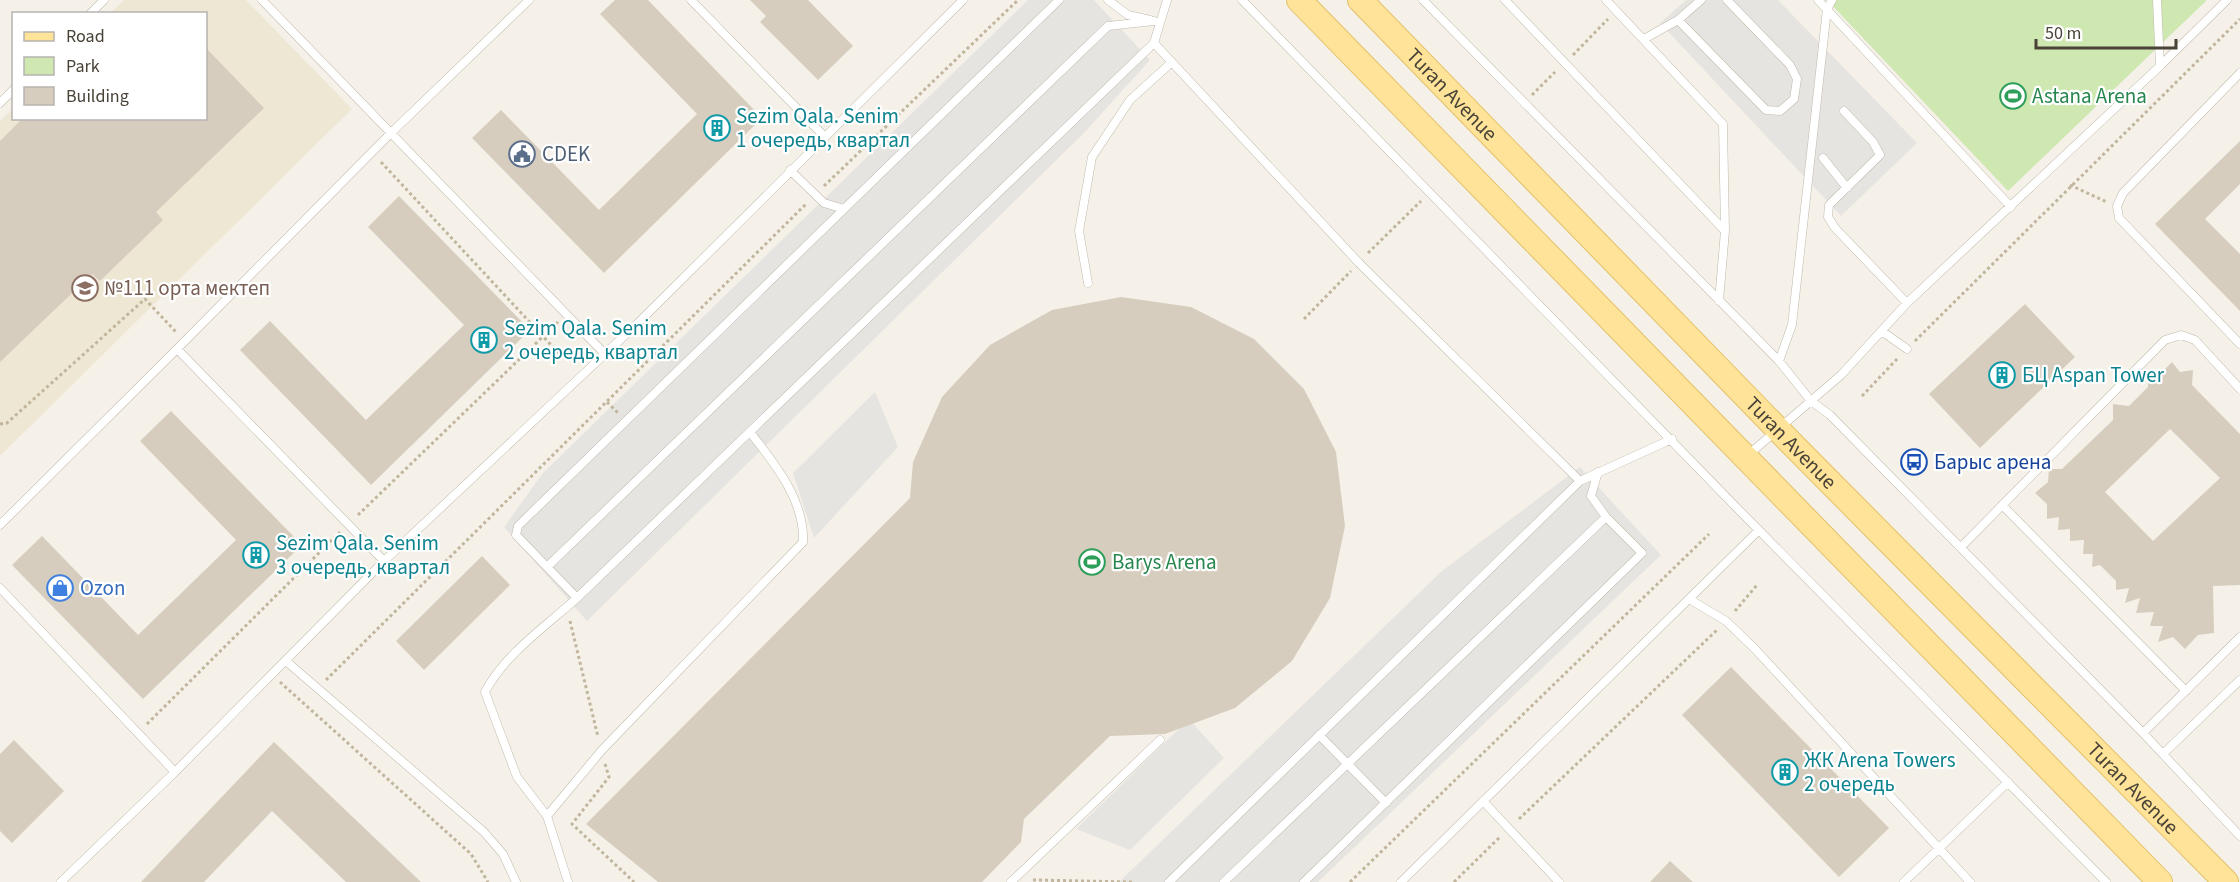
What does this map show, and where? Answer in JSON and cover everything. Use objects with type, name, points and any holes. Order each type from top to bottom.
[{"type":"main road","name":"Turan Avenue","points":[[1299,0],[2160,882]]},
{"type":"main road","name":"Turan Avenue","points":[[1360,0],[1777,429],[2226,882]]},
{"type":"lane","points":[[92,12],[104,0]]},
{"type":"lane","points":[[262,0],[604,353]]},
{"type":"lane","points":[[0,525],[391,133],[529,0]]},
{"type":"lane","points":[[691,0],[824,136]]},
{"type":"lane","points":[[61,882],[175,772],[384,561],[604,353],[963,0]]},
{"type":"lane","points":[[577,598],[516,536],[518,526],[1059,0]]},
{"type":"lane","points":[[1108,0],[1128,15],[1157,22]]},
{"type":"lane","points":[[568,882],[547,816],[517,777],[485,692],[492,679],[507,662],[577,598],[1154,43],[1157,22],[1167,0]]},
{"type":"lane","points":[[1242,0],[2106,882]]},
{"type":"lane","points":[[1423,0],[1779,361],[1811,401],[1830,415],[1961,547],[2240,836]]},
{"type":"lane","points":[[1505,0],[1725,231]]},
{"type":"lane","points":[[1606,0],[1723,124],[1725,231],[1719,301]]},
{"type":"lane","points":[[1644,39],[1678,20],[1701,0]]},
{"type":"lane","points":[[1678,20],[1766,110],[1780,111],[1794,99],[1797,79],[1790,65],[1727,0]]},
{"type":"lane","points":[[1818,0],[2011,207]]},
{"type":"lane","points":[[1779,361],[1792,325],[1827,9],[1832,0]]},
{"type":"lane","points":[[2157,0],[2160,66]]},
{"type":"lane","points":[[1746,457],[1811,401],[1883,332],[1907,303],[2160,66],[2227,0]]},
{"type":"lane","points":[[548,566],[1108,26],[1157,22]]},
{"type":"lane","points":[[1154,43],[1359,263],[1580,481]]},
{"type":"lane","points":[[1088,283],[1079,231],[1092,157],[1130,100],[1172,62]]},
{"type":"lane","points":[[2240,74],[2123,193],[2116,206],[2120,218],[2240,344]]},
{"type":"lane","points":[[0,103],[12,91]]},
{"type":"lane","points":[[1844,111],[1873,142],[1880,155],[1829,206],[1828,216],[1835,228],[1907,303]]},
{"type":"lane","points":[[1823,158],[1847,188]]},
{"type":"lane","points":[[790,170],[824,203],[844,209]]},
{"type":"lane","points":[[1883,332],[1907,349]]},
{"type":"lane","points":[[1961,547],[2165,340],[2181,336],[2195,340],[2240,389]]},
{"type":"lane","points":[[177,349],[384,561]]},
{"type":"lane","points":[[547,816],[602,750],[803,542],[804,527],[783,474],[750,432]]},
{"type":"lane","points":[[1169,882],[1580,481],[1672,439]]},
{"type":"lane","points":[[1304,882],[1642,553],[1606,517],[1591,496],[1598,472]]},
{"type":"lane","points":[[2002,505],[2186,691]]},
{"type":"lane","points":[[1224,882],[1606,517]]},
{"type":"lane","points":[[1401,882],[1759,530]]},
{"type":"lane","points":[[0,588],[175,772]]},
{"type":"lane","points":[[1689,599],[1726,621],[1755,649],[1938,850],[1970,882]]},
{"type":"lane","points":[[2143,733],[2240,638]]},
{"type":"lane","points":[[286,661],[319,687],[484,832],[502,854],[516,882]]},
{"type":"lane","points":[[2163,754],[2240,680]]},
{"type":"lane","points":[[1319,735],[1345,764],[1386,803]]},
{"type":"lane","points":[[1012,881],[1160,740]]},
{"type":"lane","points":[[1904,882],[2008,782]]},
{"type":"lane","points":[[1483,801],[1559,882]]},
{"type":"path","points":[[1524,103],[1617,11]]},
{"type":"path","points":[[1862,396],[2070,185],[2240,19]]},
{"type":"path","points":[[372,152],[564,359]]},
{"type":"path","points":[[2070,185],[2116,206]]},
{"type":"path","points":[[0,424],[8,423],[145,299],[185,341]]},
{"type":"path","points":[[304,703],[607,402]]},
{"type":"path","points":[[1350,882],[1709,534]]},
{"type":"path","points":[[1454,882],[1726,621],[1757,585]]},
{"type":"path","points":[[272,674],[471,855],[488,882]]},
{"type":"path","points":[[1012,881],[1132,882]]},
{"type":"shaded area","name":"№111 орта мектеп","points":[[124,0],[246,0],[352,109],[0,456],[0,121],[12,109],[12,120],[207,120],[207,12],[111,12]]},
{"type":"shaded area","points":[[1028,0],[1094,0],[1150,60],[1084,133],[587,621],[504,527],[543,473]]},
{"type":"shaded area","points":[[1686,0],[1778,0],[1917,143],[1841,216],[1660,23]]},
{"type":"shaded area","points":[[875,392],[898,447],[814,538],[793,473]]},
{"type":"shaded area","points":[[1580,467],[1661,555],[1318,882],[1119,882],[1442,571]]},
{"type":"shaded area","points":[[1189,719],[1224,758],[1130,850],[1076,829]]},
{"type":"green space","name":"Astana Arena","points":[[1827,0],[2207,0],[2008,191]]},
{"type":"building","name":"Sezim Qala. Senim 1 очередь, квартал","points":[[615,0],[648,0],[762,118],[604,273],[472,138],[501,110],[599,210],[697,114],[600,14]]},
{"type":"building","points":[[750,0],[808,0],[853,46],[818,80],[760,22],[766,16]]},
{"type":"building","points":[[207,49],[264,108],[156,212],[163,220],[100,281],[92,274],[0,362],[0,141],[21,120],[207,120]]},
{"type":"building","points":[[2240,141],[2240,184],[2205,219],[2240,254],[2240,311],[2155,224]]},
{"type":"building","name":"Sezim Qala. Senim 2 очередь, квартал","points":[[399,196],[530,330],[371,485],[240,350],[270,321],[366,420],[464,325],[368,227]]},
{"type":"building","name":"Barys Arena","points":[[1121,297],[1191,307],[1254,339],[1304,389],[1336,452],[1345,526],[1330,598],[1292,661],[1235,708],[1165,734],[1110,736],[1024,819],[1021,842],[982,882],[658,882],[586,824],[910,498],[913,462],[942,397],[990,345],[1052,310]]},
{"type":"building","name":"БЦ Aspan Tower","points":[[2025,304],[2075,357],[1980,448],[1929,394]]},
{"type":"building","points":[[2172,362],[2180,372],[2193,370],[2192,385],[2240,434],[2240,585],[2213,586],[2214,633],[2198,635],[2185,649],[2173,637],[2158,642],[2163,626],[2150,626],[2154,612],[2136,613],[2140,598],[2125,603],[2129,588],[2116,590],[2116,581],[2100,565],[2092,567],[2093,554],[2083,554],[2084,540],[2070,541],[2070,529],[2058,530],[2059,517],[2047,519],[2047,504],[2035,493],[2048,482],[2049,469],[2062,469],[2113,420],[2113,404],[2129,406],[2148,387],[2148,372],[2162,372]],"holes":[[[2170,429],[2220,478],[2153,541],[2105,492]]]},
{"type":"building","name":"Sezim Qala. Senim 3 очередь, квартал","points":[[171,411],[302,545],[143,699],[12,565],[42,536],[138,635],[236,540],[140,441]]},
{"type":"building","points":[[482,556],[510,585],[424,670],[396,641]]},
{"type":"building","name":"ЖК Arena Towers 2 очередь","points":[[1731,667],[1889,828],[1839,877],[1682,715]]},
{"type":"building","points":[[14,740],[64,791],[12,843],[0,831],[0,754]]},
{"type":"building","points":[[274,742],[421,882],[346,882],[272,811],[204,882],[141,882]]},
{"type":"building","points":[[1670,861],[1693,882],[1650,882]]},
{"type":"place","name":"Astana Arena","points":[[2013,96]]},
{"type":"place","name":"Sezim Qala. Senim 1 очередь, квартал","points":[[717,128]]},
{"type":"place","name":"CDEK","points":[[522,154]]},
{"type":"place","name":"№111 орта мектеп","points":[[85,288]]},
{"type":"place","name":"Sezim Qala. Senim 2 очередь, квартал","points":[[484,340]]},
{"type":"place","name":"БЦ Aspan Tower","points":[[2002,375]]},
{"type":"place","name":"Барыс арена","points":[[1914,462]]},
{"type":"place","name":"Sezim Qala. Senim 3 очередь, квартал","points":[[256,555]]},
{"type":"place","name":"Barys Arena","points":[[1092,562]]},
{"type":"place","name":"Ozon","points":[[60,588]]},
{"type":"place","name":"ЖК Arena Towers 2 очередь","points":[[1785,772]]}]
